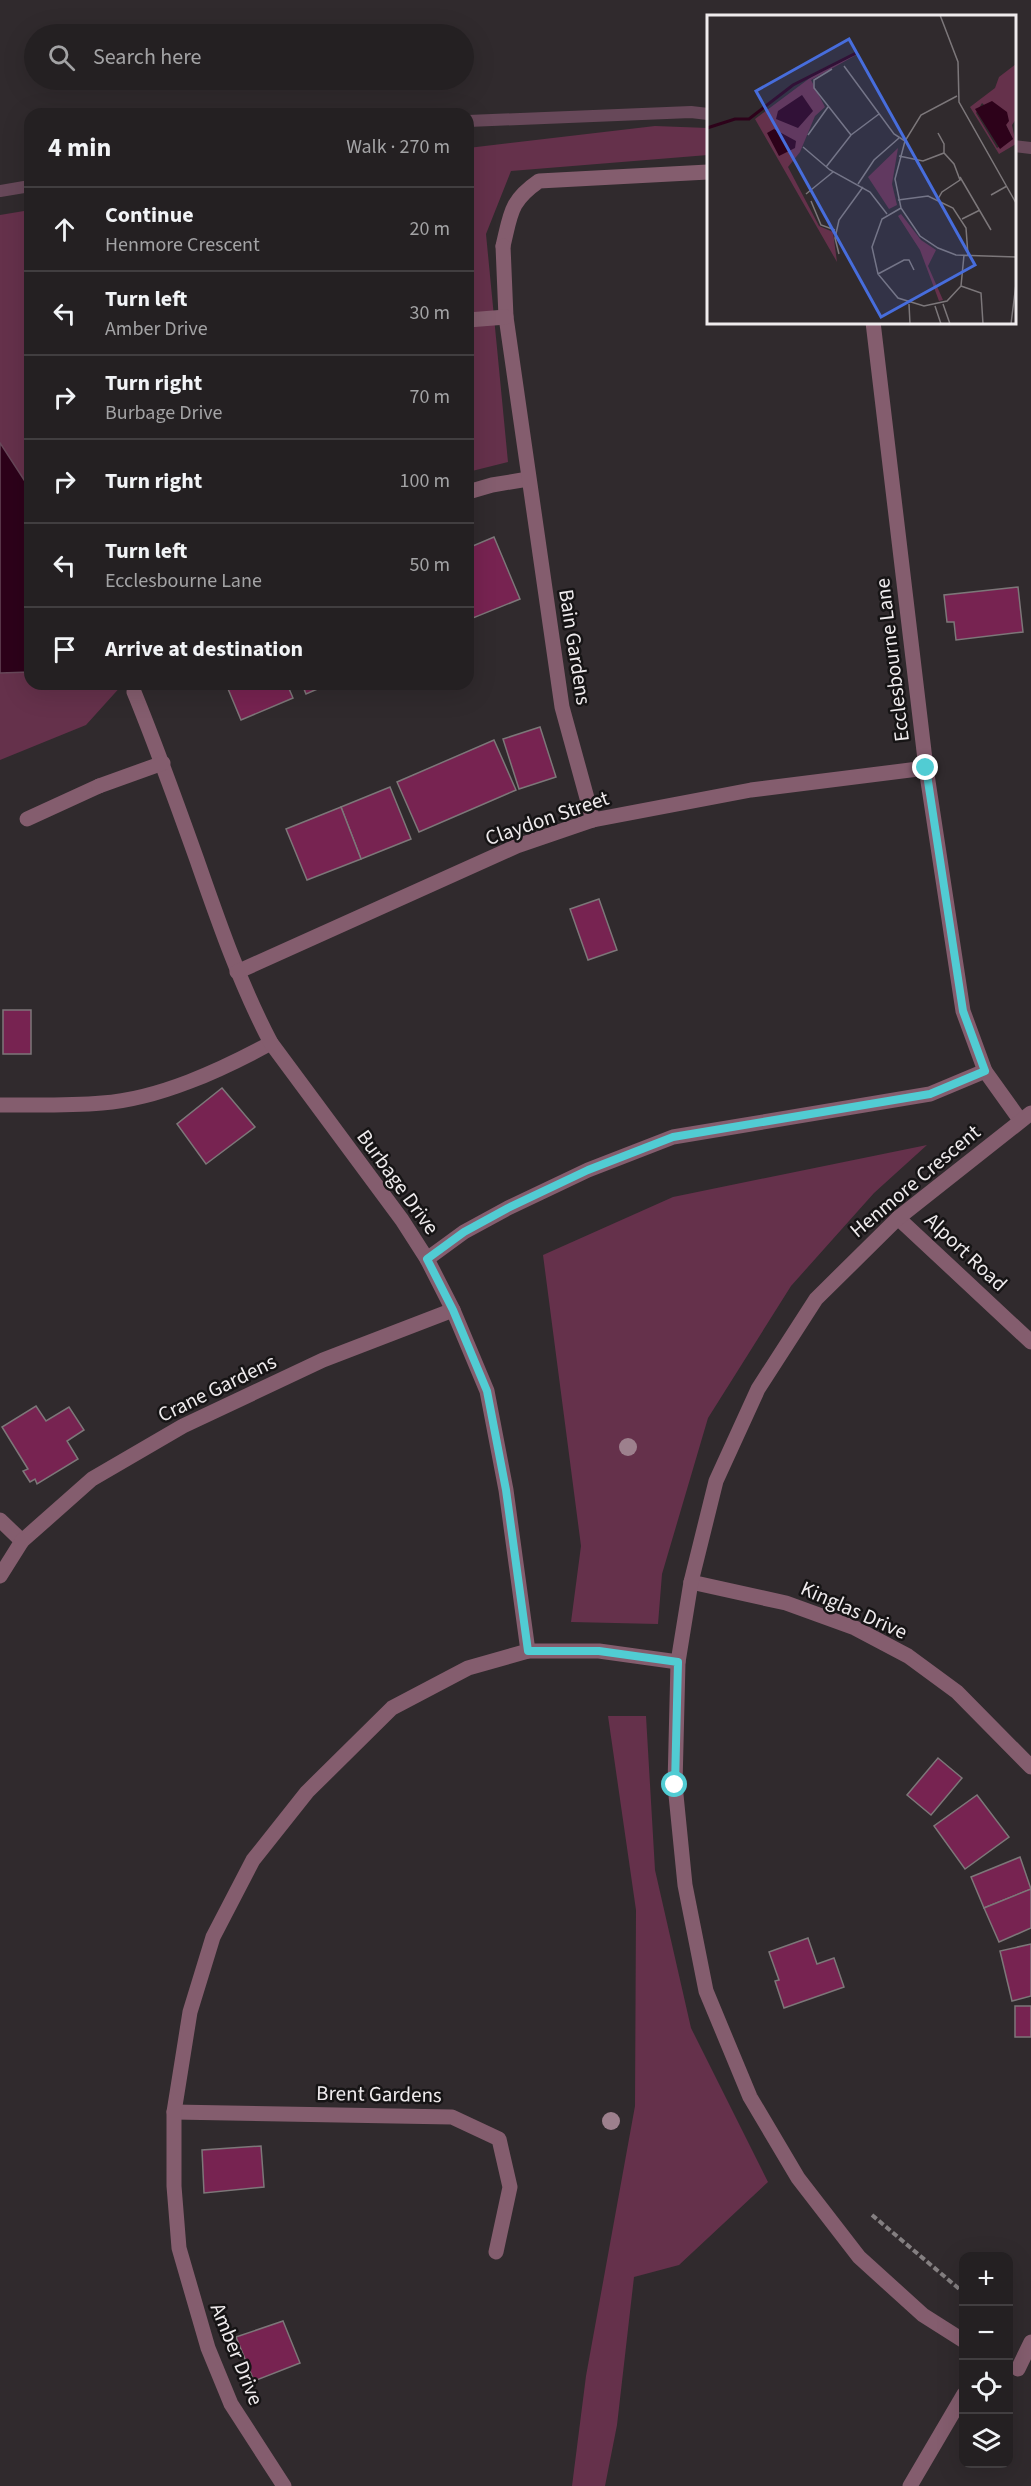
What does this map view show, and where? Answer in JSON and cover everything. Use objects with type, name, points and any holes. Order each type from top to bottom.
[{"type":"street","name":"Bain Gardens","points":[[593,820],[562,707],[506,317],[502,246],[512,208],[522,193],[539,181],[707,172]]},
{"type":"street","points":[[474,320],[506,317]]},
{"type":"street","name":"Ecclesbourne Lane","points":[[873,324],[926,768],[963,1011],[985,1071],[1025,1117]]},
{"type":"street","points":[[474,490],[492,484],[528,479]]},
{"type":"street","name":"Burbage Drive","points":[[134,692],[163,764],[237,972],[271,1043],[402,1220],[427,1259],[453,1310],[487,1391],[506,1490],[528,1651]]},
{"type":"street","points":[[27,819],[99,786],[163,764]]},
{"type":"street","name":"Claydon Street","points":[[237,972],[517,846],[593,820],[751,790],[926,768]]},
{"type":"street","points":[[0,1105],[104,1103],[167,1090],[234,1063],[271,1043]]},
{"type":"street","points":[[427,1259],[464,1232],[508,1208],[588,1170],[673,1137],[930,1094],[985,1071]]},
{"type":"street","name":"Henmore Crescent","points":[[959,2338],[922,2315],[859,2257],[798,2178],[750,2097],[706,1990],[685,1885],[675,1785],[678,1662],[691,1581],[716,1481],[758,1389],[816,1299],[898,1218],[1025,1117]]},
{"type":"street","name":"Alport Road","points":[[898,1218],[1031,1342]]},
{"type":"street","name":"Crane Gardens","points":[[0,1576],[22,1541],[92,1479],[183,1426],[323,1360],[453,1310]]},
{"type":"street","points":[[0,1520],[22,1541]]},
{"type":"street","name":"Kinglas Drive","points":[[691,1581],[786,1603],[855,1628],[908,1656],[957,1692],[1030,1765]]},
{"type":"street","points":[[528,1651],[599,1651],[678,1662]]},
{"type":"street","name":"Amber Drive","points":[[284,2486],[231,2404],[208,2348],[179,2248],[174,2186],[174,2112],[190,2012],[213,1938],[252,1860],[308,1792],[392,1708],[468,1668],[528,1651]]},
{"type":"street","name":"Brent Gardens","points":[[174,2112],[452,2117],[499,2139],[510,2187],[496,2252]]},
{"type":"street","points":[[1019,2370],[1031,2342]]},
{"type":"street","points":[[910,2486],[959,2401]]},
{"type":"path","points":[[872,2215],[959,2290]]},
{"type":"shaded area","points":[[655,126],[707,128],[707,155],[511,171],[486,234],[508,462],[474,470],[474,147]]},
{"type":"shaded area","points":[[24,211],[24,480],[0,443],[0,215]]},
{"type":"shaded area","points":[[0,443],[24,480],[24,672],[0,673]]},
{"type":"shaded area","points":[[24,672],[24,690],[118,690],[86,725],[0,760],[0,673]]},
{"type":"shaded area","points":[[927,1145],[874,1193],[791,1286],[708,1418],[662,1574],[658,1624],[571,1622],[581,1546],[543,1255],[673,1197]]},
{"type":"shaded area","points":[[608,1716],[646,1716],[655,1870],[691,2028],[768,2182],[679,2265],[634,2277],[617,2425],[605,2486],[572,2486],[586,2376],[635,2106],[636,1910]]},
{"type":"building","points":[[494,537],[520,599],[474,618],[474,545]]},
{"type":"building","points":[[1018,587],[1023,632],[956,640],[954,622],[947,622],[944,595]]},
{"type":"building","points":[[228,690],[290,690],[293,698],[241,720]]},
{"type":"building","points":[[540,727],[556,777],[519,789],[503,739]]},
{"type":"building","points":[[494,740],[516,790],[419,832],[397,782]]},
{"type":"building","points":[[390,787],[411,839],[361,859],[341,807]]},
{"type":"building","points":[[341,807],[361,859],[307,880],[286,829]]},
{"type":"building","points":[[599,899],[617,950],[588,960],[570,909]]},
{"type":"building","points":[[3,1010],[31,1010],[31,1054],[3,1054]]},
{"type":"building","points":[[222,1088],[255,1127],[206,1164],[177,1124]]},
{"type":"building","points":[[36,1406],[46,1421],[69,1407],[84,1430],[67,1441],[78,1459],[37,1484],[35,1479],[30,1482],[23,1471],[28,1469],[2,1427]]},
{"type":"building","points":[[938,1758],[962,1778],[931,1815],[907,1795]]},
{"type":"building","points":[[977,1795],[1009,1837],[965,1869],[934,1826]]},
{"type":"building","points":[[1020,1857],[1031,1889],[984,1908],[971,1877]]},
{"type":"building","points":[[1031,1889],[1031,1928],[999,1942],[984,1908]]},
{"type":"building","points":[[808,1938],[817,1964],[834,1958],[844,1987],[784,2008],[775,1981],[779,1980],[769,1952]]},
{"type":"building","points":[[1031,1944],[1031,1996],[1012,2001],[1000,1951]]},
{"type":"building","points":[[1015,2006],[1031,2006],[1031,2037],[1015,2037]]},
{"type":"building","points":[[261,2146],[264,2187],[204,2193],[202,2150]]},
{"type":"building","points":[[283,2321],[300,2363],[254,2381],[236,2337]]},
{"type":"waterway","points":[[474,121],[691,112],[707,114]]},
{"type":"waterway","points":[[1016,146],[1031,148]]},
{"type":"waterway","points":[[0,191],[24,187]]},
{"type":"route","points":[[675,1785],[678,1662],[599,1651],[528,1651],[506,1490],[487,1391],[453,1310],[427,1259],[464,1232],[508,1208],[588,1170],[673,1137],[930,1094],[985,1071],[963,1011],[926,768]]}]
